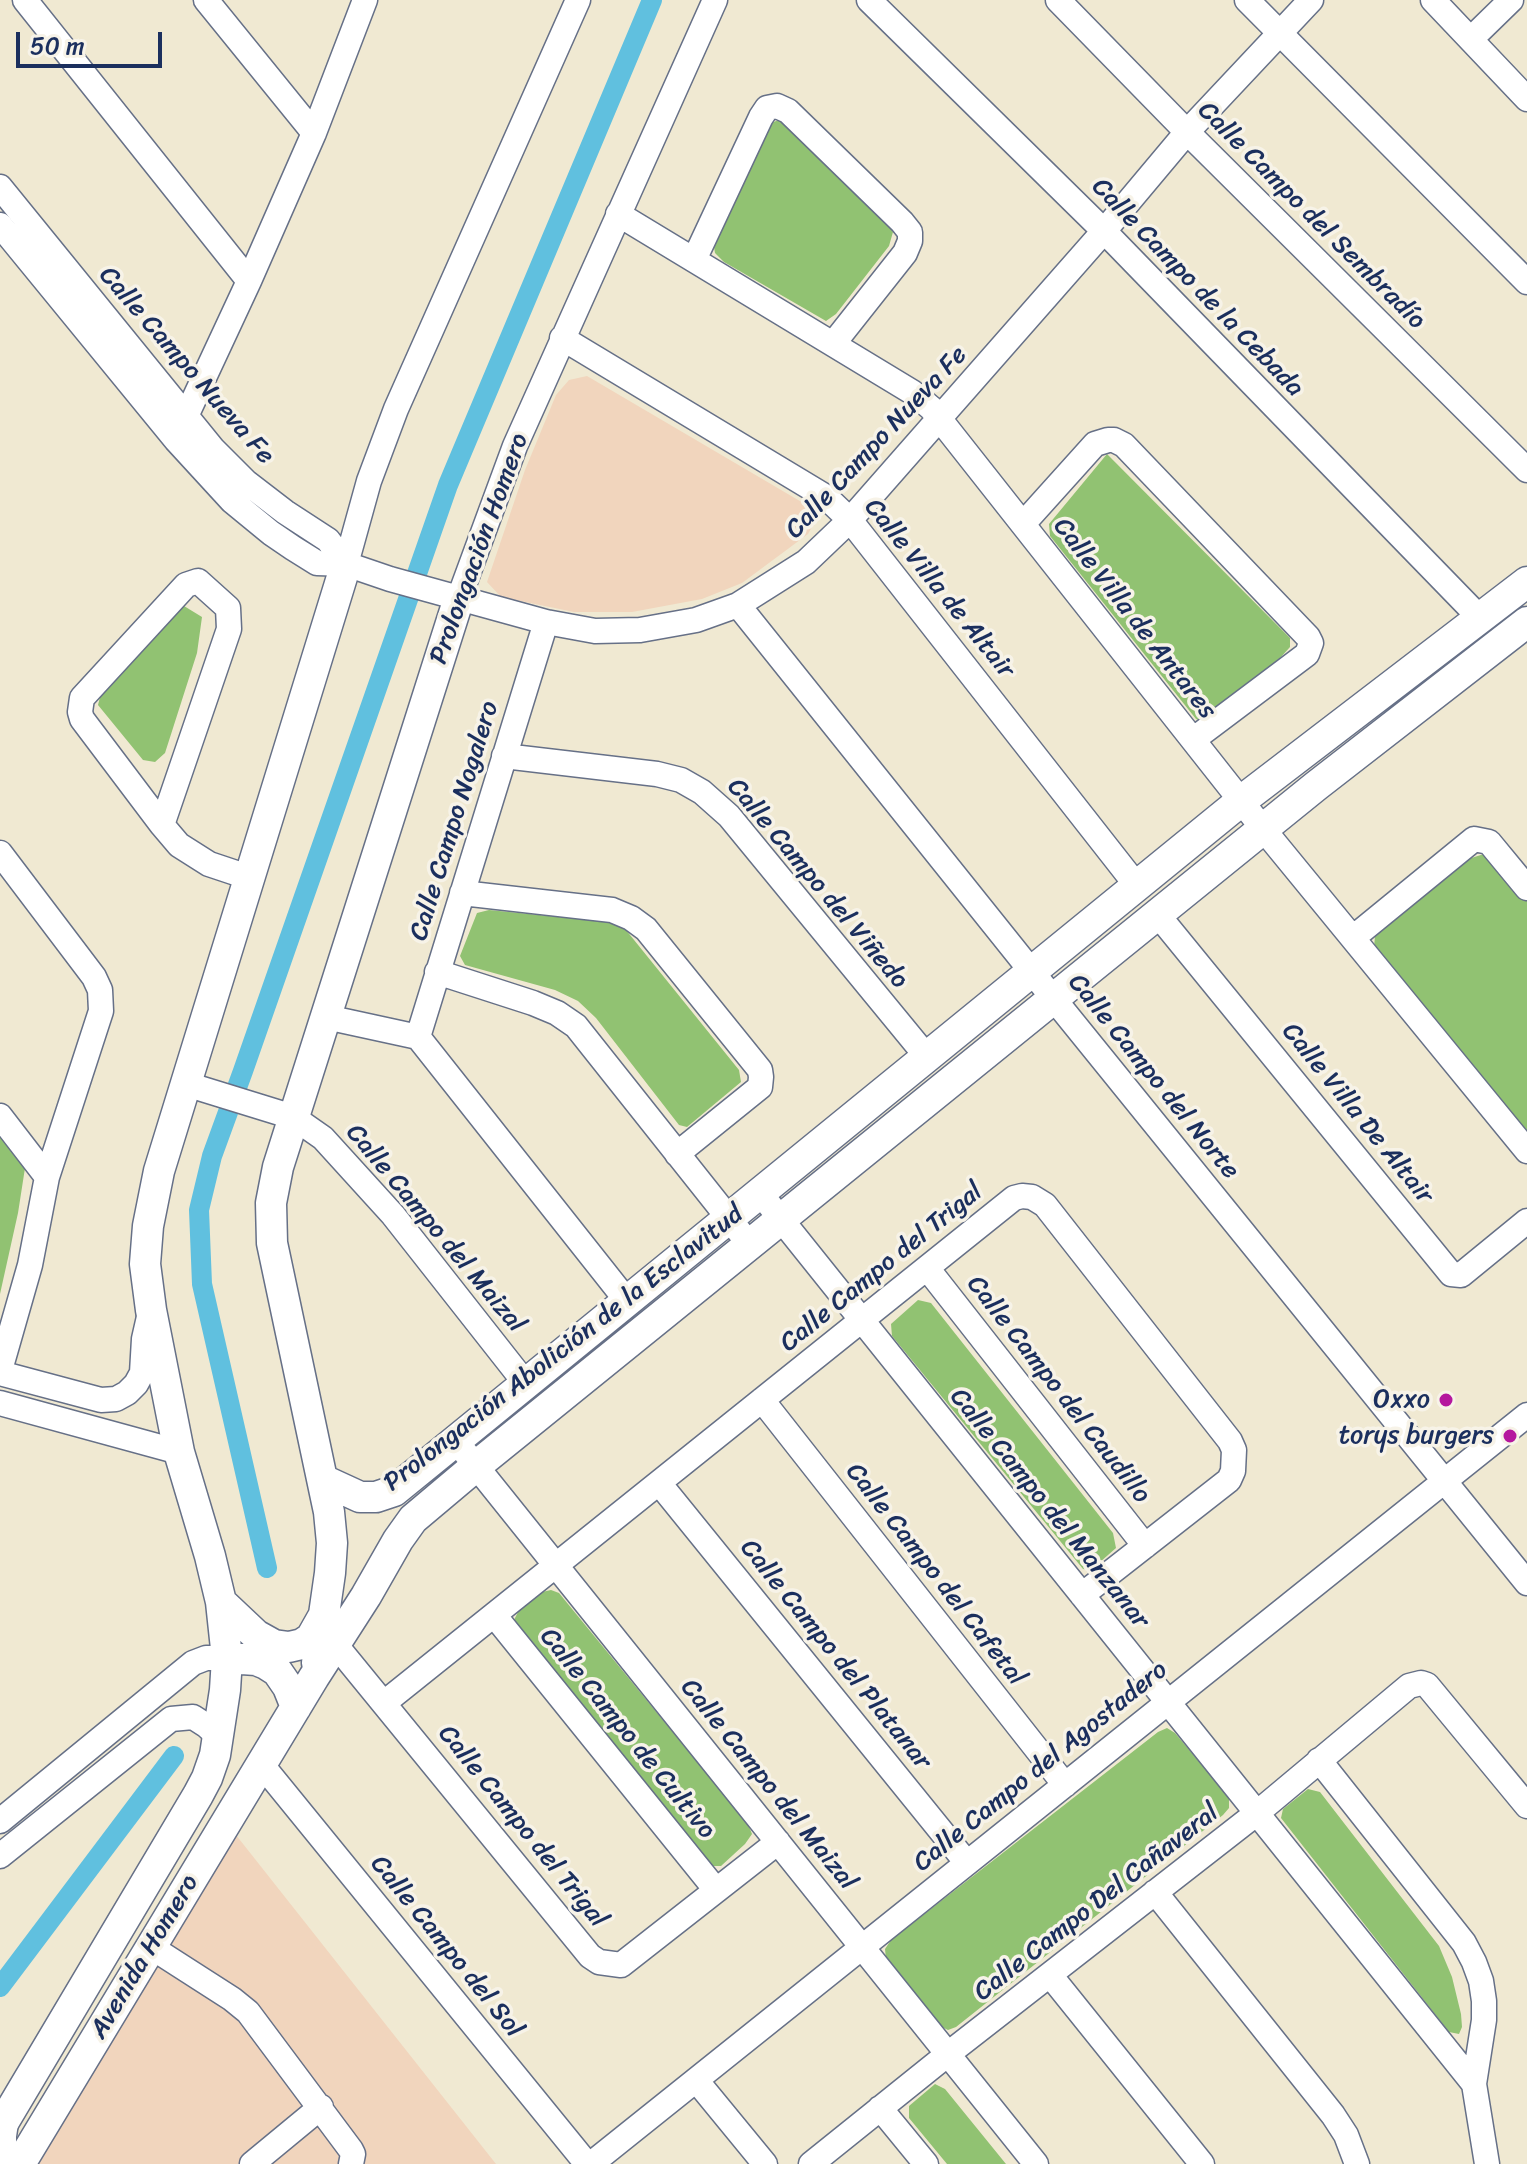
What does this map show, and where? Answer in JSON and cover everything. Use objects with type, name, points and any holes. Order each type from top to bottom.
[{"type":"main road","points":[[218,1736],[227,1658],[221,1602],[179,1452],[151,1310],[145,1264],[148,1226],[159,1171],[199,1088],[204,1023],[346,564]]},
{"type":"main road","name":"Prolongación Abolición de la Esclavitud","points":[[323,1480],[360,1497],[376,1497],[394,1491],[1241,801],[1527,582]]},
{"type":"main road","name":"Prolongación Homero","points":[[280,1113],[326,1017],[459,598]]},
{"type":"main road","name":"Prolongación Abolición de la Esclavitud","points":[[266,1757],[413,1519],[1316,786],[1527,622]]},
{"type":"main road","points":[[280,1113],[278,1167],[271,1203],[272,1243],[323,1480],[332,1543],[314,1677]]},
{"type":"main road","points":[[221,1602],[256,1635],[274,1645],[289,1647],[311,1638],[325,1612]]},
{"type":"main road","points":[[227,1658],[256,1660],[277,1671],[296,1707]]},
{"type":"main road","name":"Avenida Homero","points":[[4,2122],[198,1795],[207,1778],[218,1736]]},
{"type":"main road","name":"Avenida Homero","points":[[20,2164],[266,1757]]},
{"type":"street","points":[[25,0],[249,281]]},
{"type":"street","points":[[206,0],[314,133]]},
{"type":"street","points":[[176,440],[314,133],[365,0]]},
{"type":"street","points":[[346,564],[369,481],[396,409],[578,0]]},
{"type":"street","name":"Prolongación Homero","points":[[459,598],[515,446],[715,0]]},
{"type":"street","name":"Calle Campo de la Cebada","points":[[869,0],[1104,231],[1481,619]]},
{"type":"street","name":"Calle Campo del Sembradío","points":[[1058,0],[1527,470]]},
{"type":"street","points":[[1247,0],[1527,282]]},
{"type":"street","name":"Calle Campo Nueva Fe","points":[[0,225],[176,440],[232,501],[271,533],[317,563],[346,564],[546,622],[595,631],[640,630],[696,620],[738,605],[806,562],[850,520],[1187,132],[1311,0]]},
{"type":"street","points":[[1433,0],[1527,99]]},
{"type":"street","points":[[1471,39],[1511,0]]},
{"type":"street","points":[[694,260],[761,117],[767,108],[777,106],[788,111],[910,232],[905,253],[833,344]]},
{"type":"street","name":"Calle Campo Nueva Fe","points":[[0,187],[213,449],[246,482],[328,540],[346,564]]},
{"type":"street","name":"Calle Villa de Antares","points":[[618,214],[912,392],[940,418],[1264,830],[1527,1151]]},
{"type":"street","name":"Calle Villa de Altair","points":[[562,338],[826,497],[850,520],[1137,886]]},
{"type":"street","points":[[1023,524],[1095,444],[1114,440],[1124,445],[1308,637],[1311,647],[1307,654],[1194,739]]},
{"type":"street","points":[[162,825],[229,629],[228,608],[198,581],[186,585],[82,698],[82,719],[162,825],[179,845],[209,864],[251,878]]},
{"type":"street","name":"Calle Campo del Norte","points":[[738,605],[1527,1583]]},
{"type":"street","name":"Calle Campo Nogalero","points":[[418,1037],[546,622]]},
{"type":"street","name":"Calle Campo del Viñedo","points":[[504,756],[657,774],[681,780],[702,792],[729,816],[927,1057]]},
{"type":"street","points":[[1354,937],[1474,839],[1489,842],[1527,888]]},
{"type":"street","points":[[0,853],[94,977],[100,990],[101,1011],[47,1177],[30,1265],[0,1371],[101,1400],[116,1399],[127,1393],[142,1373],[144,1339],[151,1310]]},
{"type":"street","points":[[462,893],[612,910],[646,929],[760,1070],[761,1077],[760,1087],[677,1154]]},
{"type":"street","name":"Calle Villa De Altair","points":[[1158,915],[1451,1274],[1461,1275],[1527,1221]]},
{"type":"street","points":[[437,972],[533,1003],[557,1013],[576,1026],[750,1245]]},
{"type":"street","points":[[326,1017],[418,1037],[627,1301]]},
{"type":"street","points":[[199,1088],[280,1113]]},
{"type":"street","name":"Calle Campo del Maizal","points":[[280,1113],[323,1138],[393,1215],[526,1384]]},
{"type":"street","points":[[0,1116],[47,1177]]},
{"type":"street","name":"Calle Campo del Manzanar","points":[[760,1193],[1474,2084]]},
{"type":"street","name":"Calle Campo del Trigal","points":[[384,1703],[1014,1198],[1022,1196],[1040,1201],[1234,1450],[1233,1471],[1229,1480],[1082,1595]]},
{"type":"street","name":"Calle Campo del Caudillo","points":[[927,1268],[1145,1546]]},
{"type":"street","name":"Calle Campo del Cafetal","points":[[762,1400],[1065,1785]]},
{"type":"street","points":[[0,1403],[179,1452]]},
{"type":"street","name":"Calle Campo del Agostadero","points":[[589,2164],[1527,1415]]},
{"type":"street","name":"Calle Campo del Maizal","points":[[456,1441],[1036,2164]]},
{"type":"street","name":"Calle Campo del Platanar","points":[[659,1483],[967,1863]]},
{"type":"street","name":"Calle Campo de Cultivo","points":[[494,1615],[716,1890]]},
{"type":"street","name":"Calle Campo del Trigal","points":[[335,1644],[590,1956],[599,1962],[621,1965],[778,1842]]},
{"type":"street","points":[[0,1821],[193,1663],[206,1658],[227,1658]]},
{"type":"street","name":"Calle Campo Del Cañaveral","points":[[811,2164],[1257,1813],[1415,1683],[1427,1685],[1527,1806]]},
{"type":"street","points":[[0,1856],[171,1719],[193,1717],[218,1736]]},
{"type":"street","name":"Calle Campo del Sol","points":[[266,1757],[589,2164]]},
{"type":"street","points":[[1319,1760],[1464,1943],[1474,1962],[1481,1981],[1484,2011],[1474,2084],[1487,2164]]},
{"type":"street","points":[[1155,1892],[1333,2115],[1346,2135],[1357,2164]]},
{"type":"street","points":[[151,1947],[248,2012],[351,2150],[351,2164]]},
{"type":"street","points":[[1050,1975],[1202,2164]]},
{"type":"street","points":[[696,2080],[765,2164]]},
{"type":"street","points":[[252,2164],[321,2107]]},
{"type":"street","points":[[880,2108],[926,2164]]},
{"type":"street","points":[[4,2122],[4,2148],[9,2164]]},
{"type":"shaded area","points":[[587,376],[810,507],[818,516],[808,534],[742,583],[702,599],[632,612],[574,612],[501,597],[487,582],[525,470],[556,395],[569,380]]},
{"type":"shaded area","points":[[236,1835],[496,2164],[33,2164]]},
{"type":"green space","points":[[784,120],[893,232],[889,246],[836,314],[826,321],[724,262],[715,253],[713,241],[765,126]]},
{"type":"green space","points":[[1107,454],[1290,638],[1290,647],[1281,657],[1203,722],[1196,719],[1050,536],[1049,524]]},
{"type":"green space","points":[[184,606],[202,617],[197,653],[165,753],[155,762],[143,760],[98,705],[101,693],[173,610]]},
{"type":"green space","points":[[1484,854],[1498,863],[1527,900],[1527,1137],[1374,947],[1375,936],[1387,924],[1465,860]]},
{"type":"green space","points":[[489,910],[609,922],[626,930],[739,1070],[741,1082],[687,1127],[679,1125],[596,1018],[578,1001],[555,990],[465,965],[460,956],[477,913]]},
{"type":"green space","points":[[0,1136],[25,1168],[0,1294]]},
{"type":"green space","points":[[918,1300],[931,1303],[1113,1533],[1116,1548],[1091,1570],[1083,1569],[892,1336],[891,1324]]},
{"type":"green space","points":[[551,1590],[559,1593],[748,1824],[752,1834],[721,1866],[711,1866],[521,1632],[514,1620],[519,1610],[542,1592]]},
{"type":"green space","points":[[1167,1728],[1175,1733],[1229,1797],[1229,1808],[956,2027],[948,2030],[942,2027],[886,1959],[885,1949],[891,1940]]},
{"type":"green space","points":[[1308,1789],[1320,1792],[1439,1946],[1452,1977],[1461,2014],[1459,2034],[1449,2032],[1281,1818],[1283,1809]]},
{"type":"green space","points":[[935,2084],[945,2089],[1006,2164],[947,2164],[909,2118],[909,2106]]},
{"type":"waterway","points":[[267,1568],[202,1284],[199,1210],[212,1156],[448,485],[652,0]]},
{"type":"waterway","points":[[0,1987],[174,1756]]},
{"type":"place","name":"Oxxo","points":[[1446,1400]]},
{"type":"place","name":"torys burgers","points":[[1510,1436]]}]
